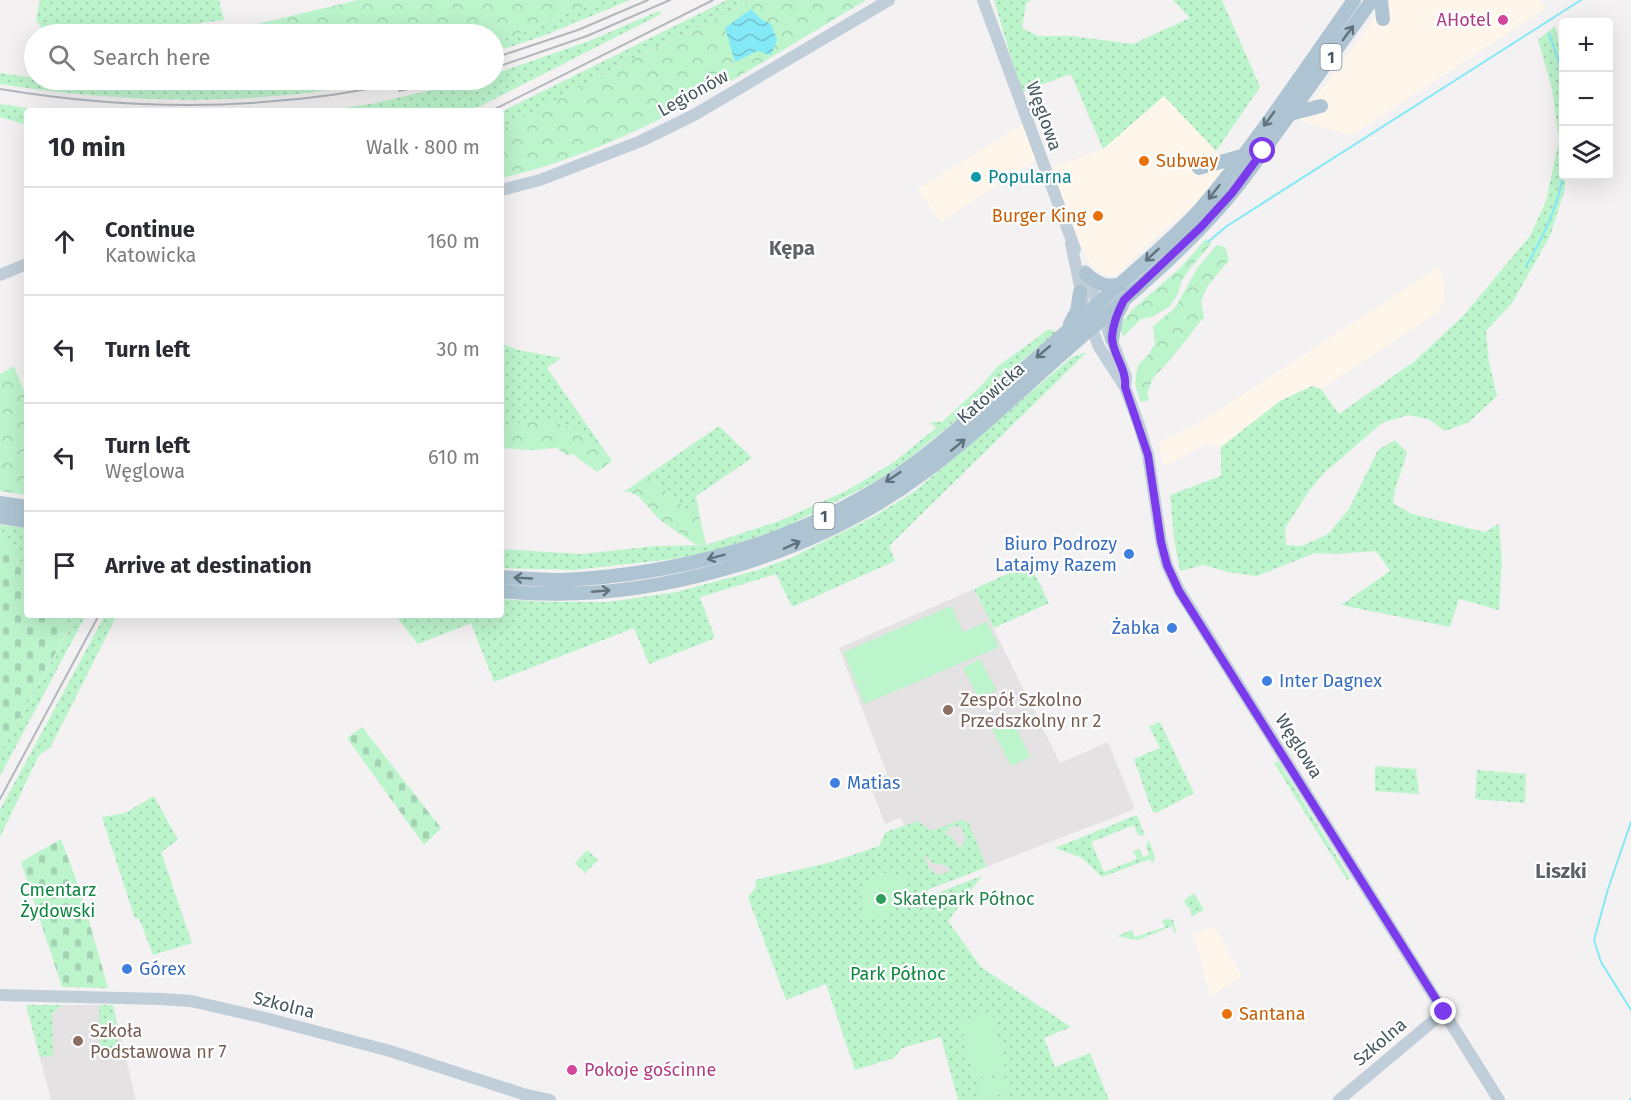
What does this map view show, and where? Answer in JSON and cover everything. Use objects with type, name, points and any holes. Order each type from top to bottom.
[{"type":"main road","name":"Katowicka","points":[[504,577],[558,580],[628,575],[721,556],[796,529],[854,501],[894,477],[941,442],[1120,285],[1202,207],[1242,156],[1354,0]]},
{"type":"main road","name":"Katowicka","points":[[504,591],[544,594],[623,589],[682,580],[735,566],[784,549],[831,528],[883,500],[924,473],[1124,300],[1187,242],[1232,193],[1372,0]]},
{"type":"main road","points":[[1381,0],[1383,18]]},
{"type":"main road","points":[[1290,114],[1321,106]]},
{"type":"main road","points":[[1199,168],[1242,156]]},
{"type":"main road","points":[[1086,274],[1096,283],[1106,287],[1120,285]]},
{"type":"main road","points":[[1064,333],[1077,311],[1080,292]]},
{"type":"main road","points":[[1112,339],[1117,314],[1124,300]]},
{"type":"main road","points":[[0,503],[24,507]]},
{"type":"main road","points":[[0,517],[24,521]]},
{"type":"street","name":"Legionów","points":[[504,189],[540,180],[652,136],[694,115],[889,0]]},
{"type":"street","name":"Węglowa","points":[[983,0],[1071,243],[1086,274],[1092,309],[1097,323],[1099,347],[1125,387],[1148,455],[1161,542],[1167,565],[1179,591],[1499,1100]]},
{"type":"street","name":"Węglowa","points":[[1071,243],[1080,292],[1092,309]]},
{"type":"street","points":[[0,275],[24,265]]},
{"type":"street","name":"Węglowa","points":[[1097,323],[1112,339],[1126,377],[1125,387]]},
{"type":"street","name":"Szkolna","points":[[0,995],[191,1001],[390,1051],[523,1094],[550,1100]]},
{"type":"street","name":"Szkolna","points":[[1339,1100],[1444,1012]]},
{"type":"shaded area","points":[[1388,0],[1540,0],[1546,8],[1352,135],[1299,121]]},
{"type":"shaded area","points":[[1164,96],[1228,163],[1195,204],[1147,245],[1118,274],[1111,276],[1100,273],[1093,267],[1078,241],[1049,169],[1103,149]]},
{"type":"shaded area","points":[[1023,124],[1036,160],[941,222],[918,189]]},
{"type":"shaded area","points":[[1440,266],[1444,300],[1440,311],[1321,389],[1312,386],[1280,401],[1221,447],[1206,444],[1164,466],[1158,443],[1204,420]]},
{"type":"shaded area","name":"Zespół Szkolno Przedszkolny nr 2","points":[[974,589],[1060,763],[1108,742],[1135,809],[927,890],[901,818],[885,824],[869,783],[887,774],[839,648]]},
{"type":"shaded area","points":[[1214,926],[1242,977],[1210,996],[1194,935]]},
{"type":"shaded area","name":"Szkoła Podstawowa nr 7","points":[[26,1005],[113,1005],[136,1100],[51,1100]]},
{"type":"green space","points":[[40,0],[219,0],[224,20],[194,24],[39,24],[36,20]]},
{"type":"green space","points":[[358,0],[600,0],[504,38],[504,24],[257,24]]},
{"type":"green space","points":[[600,0],[630,0],[543,36],[504,49],[504,38]]},
{"type":"green space","points":[[727,0],[753,0],[613,69],[504,128],[504,111]]},
{"type":"green space","points":[[753,0],[866,0],[690,104],[596,148],[549,165],[504,177],[504,128],[613,69]]},
{"type":"green space","points":[[994,0],[1031,0],[1026,4],[1022,28],[1038,36],[1071,36],[1133,44],[1190,18],[1173,0],[1222,0],[1260,87],[1216,151],[1164,96],[1103,149],[1071,74],[1021,92]]},
{"type":"green space","points":[[659,11],[661,14],[477,108],[344,108],[431,90],[504,90],[504,71],[589,41]]},
{"type":"green space","points":[[1555,26],[1559,44],[1559,140],[1552,88],[1538,40]]},
{"type":"green space","points":[[0,73],[24,76],[24,88],[0,84]]},
{"type":"green space","points":[[41,90],[329,90],[289,95],[192,100],[96,96]]},
{"type":"green space","points":[[0,104],[26,108],[24,108],[24,124],[0,117]]},
{"type":"green space","points":[[1559,140],[1559,180],[1566,180],[1550,236],[1512,303],[1486,331],[1489,363],[1497,396],[1469,422],[1445,431],[1428,419],[1408,415],[1382,423],[1324,473],[1309,491],[1285,528],[1286,545],[1302,546],[1328,534],[1349,509],[1378,450],[1395,440],[1407,452],[1393,503],[1412,514],[1484,532],[1499,524],[1502,561],[1499,610],[1459,599],[1450,627],[1341,605],[1390,571],[1376,551],[1315,553],[1257,576],[1228,572],[1204,565],[1180,571],[1170,495],[1221,476],[1221,447],[1280,401],[1312,386],[1321,389],[1339,414],[1415,361],[1463,316],[1530,236],[1546,201]]},
{"type":"green space","points":[[1206,239],[1211,244],[1182,280],[1178,294],[1169,307],[1152,317],[1141,319],[1123,337],[1121,328],[1123,321],[1131,311],[1181,267]]},
{"type":"green space","points":[[1217,245],[1225,247],[1229,260],[1207,287],[1201,301],[1204,317],[1153,378],[1147,393],[1149,400],[1140,402],[1135,383],[1138,365],[1155,344],[1153,326],[1175,308],[1198,267]]},
{"type":"green space","points":[[1049,329],[1056,332],[999,380],[960,417],[903,463],[871,484],[783,528],[710,552],[673,559],[573,570],[504,568],[504,549],[582,554],[656,546],[706,545],[782,520],[848,490],[894,462],[936,428],[930,422],[942,422],[981,386],[998,366]]},
{"type":"green space","points":[[504,344],[518,350],[561,358],[547,368],[612,461],[572,428],[518,423],[504,428]]},
{"type":"green space","points":[[1087,352],[889,546],[895,561],[792,607],[776,574],[700,597],[715,638],[649,664],[634,628],[494,682],[471,623],[418,644],[397,618],[504,618],[504,599],[608,602],[677,592],[758,570],[793,557],[873,517],[914,492],[1072,357]]},
{"type":"green space","points":[[14,366],[24,391],[24,495],[0,491],[0,374]]},
{"type":"green space","points":[[553,422],[572,428],[612,461],[597,472],[573,454],[567,455],[557,448],[532,450],[504,448],[504,428],[518,423]]},
{"type":"green space","points":[[719,426],[752,458],[696,496],[700,518],[676,501],[648,475]]},
{"type":"green space","points":[[648,475],[676,501],[700,518],[706,545],[695,544],[660,520],[638,496],[624,492]]},
{"type":"green space","points":[[0,525],[24,528],[24,567],[4,539],[0,538]]},
{"type":"green space","points":[[0,538],[4,538],[24,567],[24,618],[59,618],[68,631],[0,752]]},
{"type":"green space","points":[[1027,565],[1032,568],[1049,603],[994,628],[974,589]]},
{"type":"green space","points":[[951,606],[963,632],[987,622],[999,647],[864,704],[844,652]]},
{"type":"green space","points":[[59,618],[84,618],[0,776],[0,752],[68,632]]},
{"type":"green space","points":[[103,618],[115,618],[50,748],[39,755],[0,837],[0,810]]},
{"type":"green space","points":[[980,659],[996,690],[979,699],[963,668]]},
{"type":"green space","points":[[1012,718],[1030,757],[1011,766],[992,728]]},
{"type":"green space","points":[[1160,722],[1194,793],[1156,813],[1152,811],[1134,759],[1160,748],[1149,726]]},
{"type":"green space","points":[[362,727],[441,828],[424,845],[347,738]]},
{"type":"green space","points":[[1278,761],[1350,878],[1347,880],[1274,763]]},
{"type":"green space","points":[[1375,766],[1416,769],[1419,794],[1375,791]]},
{"type":"green space","points":[[1477,770],[1526,774],[1525,803],[1475,799]]},
{"type":"green space","points":[[154,796],[178,840],[161,852],[192,943],[153,955],[139,918],[135,919],[102,817],[125,813]]},
{"type":"green space","points":[[1137,815],[1145,836],[1138,835],[1134,825],[1091,842],[1104,872],[1137,859],[1133,851],[1140,849],[1143,857],[1149,855],[1146,846],[1149,840],[1155,858],[1152,864],[1150,859],[1102,877],[1082,858],[1055,848]]},
{"type":"green space","name":"Park Północ","points":[[961,820],[968,822],[986,865],[984,868],[927,890],[929,896],[982,876],[948,921],[981,967],[1071,1027],[1044,1038],[1055,1067],[1090,1053],[1109,1100],[958,1100],[941,1037],[902,1048],[894,1058],[855,1070],[826,984],[786,1000],[748,897],[756,887],[755,880],[832,862],[879,846],[886,832],[918,821],[931,831]],"holes":[[[954,826],[961,827],[966,839],[961,847],[958,847],[953,839],[945,834]],[[925,855],[932,863],[945,865],[951,870],[943,874],[935,874],[928,867]]]},
{"type":"green space","name":"Cmentarz Żydowski","points":[[61,839],[81,893],[108,988],[62,987],[21,862]]},
{"type":"green space","points":[[587,850],[598,860],[585,873],[575,863]]},
{"type":"green space","name":"Skatepark Północ","points":[[885,873],[905,878],[901,895],[889,912],[866,920],[862,905],[863,891],[871,879]]},
{"type":"green space","points":[[1194,893],[1204,910],[1192,916],[1184,900]]},
{"type":"green space","points":[[1162,920],[1173,920],[1176,932],[1174,933],[1172,926],[1138,940],[1117,936],[1132,930],[1135,937],[1165,927]]},
{"type":"green space","points":[[26,1005],[63,1005],[52,1013],[53,1056],[40,1057]]},
{"type":"green space","points":[[99,1005],[113,1005],[117,1025],[114,1025],[120,1053],[100,1049]]},
{"type":"green space","points":[[992,1012],[1006,1071],[974,1079],[960,1020]]},
{"type":"green space","points":[[1004,1075],[1008,1093],[981,1099],[977,1082]]},
{"type":"water","points":[[751,9],[762,20],[771,24],[777,40],[771,55],[757,51],[735,62],[725,28]]},
{"type":"waterway","points":[[1208,242],[1227,226],[1581,0]]},
{"type":"waterway","points":[[1549,34],[1560,72]]},
{"type":"waterway","points":[[1526,266],[1550,220],[1562,180]]},
{"type":"waterway","points":[[1631,822],[1608,889],[1594,940],[1601,962],[1631,1010]]},
{"type":"railway","points":[[504,55],[578,30],[648,0]]},
{"type":"railway","points":[[504,65],[587,36],[670,0]]},
{"type":"railway","points":[[497,108],[713,0]]},
{"type":"railway","points":[[0,89],[103,102],[207,105],[259,103],[362,90]]},
{"type":"railway","points":[[399,91],[404,90]]},
{"type":"railway","points":[[0,799],[97,618]]},
{"type":"place","name":"AHotel","points":[[1503,20]]},
{"type":"place","name":"Subway","points":[[1144,161]]},
{"type":"place","name":"Popularna","points":[[976,177]]},
{"type":"place","name":"Burger King","points":[[1098,216]]},
{"type":"place","name":"Biuro Podrozy Latajmy Razem","points":[[1129,554]]},
{"type":"place","name":"Żabka","points":[[1172,628]]},
{"type":"place","name":"Inter Dagnex","points":[[1267,681]]},
{"type":"place","name":"Zespół Szkolno Przedszkolny nr 2","points":[[948,710]]},
{"type":"place","name":"Matias","points":[[835,783]]},
{"type":"place","name":"Skatepark Północ","points":[[881,899]]},
{"type":"place","name":"Górex","points":[[127,969]]},
{"type":"place","name":"Santana","points":[[1227,1014]]},
{"type":"place","name":"Szkoła Podstawowa nr 7","points":[[78,1041]]},
{"type":"place","name":"Pokoje gościnne","points":[[572,1070]]},
{"type":"district","name":"Kępa","points":[[792,248]]},
{"type":"district","name":"Liszki","points":[[1561,871]]},
{"type":"route","points":[[1263,151],[1232,193],[1201,227],[1124,300],[1117,314],[1112,339],[1126,377],[1125,387],[1148,455],[1161,542],[1167,565],[1179,591],[1444,1012]]}]
